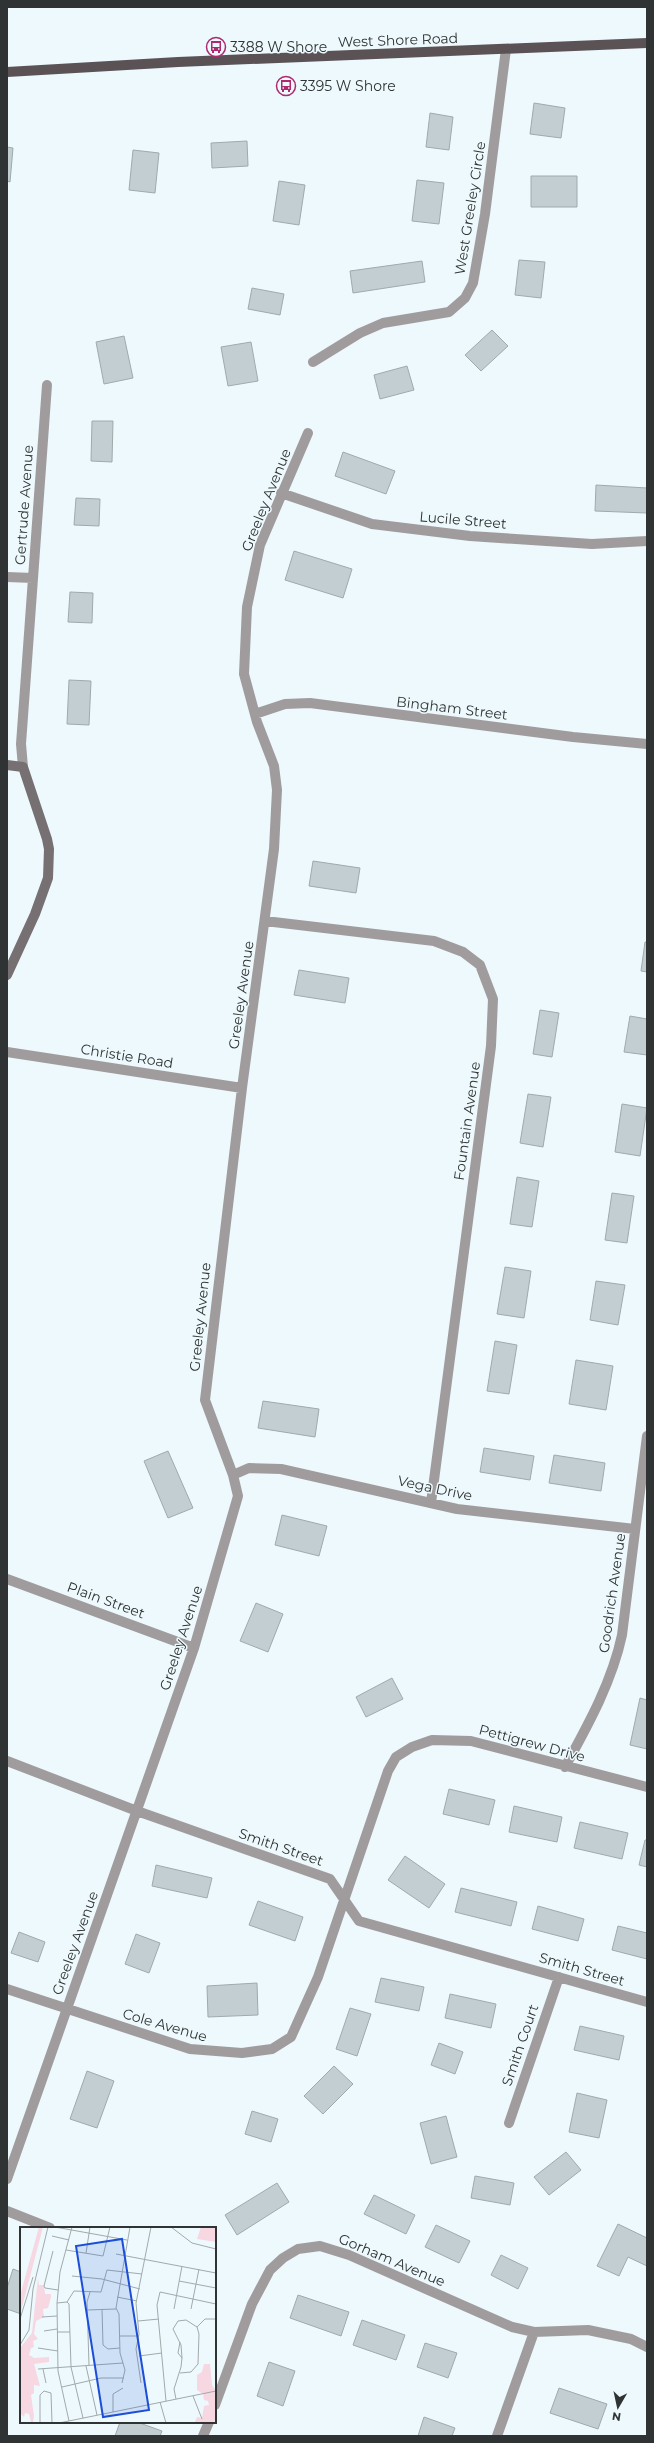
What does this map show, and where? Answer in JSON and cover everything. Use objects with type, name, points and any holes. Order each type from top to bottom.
[{"type":"main road","name":"West Shore Road","points":[[7,72],[178,62],[647,43]]},
{"type":"street","name":"West Greeley Circle","points":[[314,362],[360,333],[383,324],[449,312],[465,298],[473,283],[486,214],[506,49]]},
{"type":"street","name":"Gertrude Avenue","points":[[7,975],[35,914],[48,878],[49,849],[47,839],[23,766],[21,744],[47,385]]},
{"type":"street","name":"Greeley Avenue","points":[[7,2179],[194,1648],[238,1496],[233,1474],[205,1400],[242,1088],[274,849],[277,790],[274,766],[255,714],[244,674],[247,607],[260,545],[308,433]]},
{"type":"street","name":"Lucile Street","points":[[281,493],[372,524],[470,536],[592,544],[647,541]]},
{"type":"street","points":[[7,577],[33,578]]},
{"type":"street","name":"Bingham Street","points":[[255,714],[285,704],[310,703],[574,737],[647,744]]},
{"type":"street","points":[[7,765],[23,766]]},
{"type":"street","name":"Fountain Avenue","points":[[265,921],[434,941],[463,952],[480,965],[493,999],[491,1046],[431,1503]]},
{"type":"street","name":"Christie Road","points":[[7,1052],[242,1088]]},
{"type":"street","name":"Goodrich Avenue","points":[[565,1767],[588,1726],[615,1665],[622,1635],[647,1436]]},
{"type":"street","name":"Vega Drive","points":[[233,1474],[250,1468],[281,1470],[457,1509],[635,1529]]},
{"type":"street","name":"Plain Street","points":[[7,1579],[194,1648]]},
{"type":"street","name":"Pettigrew Drive","points":[[345,1901],[388,1771],[396,1756],[412,1747],[432,1740],[471,1741],[565,1767],[647,1787]]},
{"type":"street","name":"Smith Street","points":[[7,1761],[137,1811],[330,1879],[359,1921],[647,2002]]},
{"type":"street","name":"Cole Avenue","points":[[7,1989],[190,2049],[242,2053],[272,2049],[291,2037],[301,2018],[318,1977],[345,1901]]},
{"type":"street","name":"Smith Court","points":[[509,2123],[559,1977]]},
{"type":"street","points":[[7,2211],[47,2227]]},
{"type":"street","name":"Gorham Avenue","points":[[216,2402],[252,2304],[270,2270],[283,2258],[298,2249],[320,2246],[349,2255],[512,2327],[534,2332],[588,2330],[631,2339],[647,2347]]},
{"type":"street","points":[[497,2436],[534,2332]]},
{"type":"street","points":[[203,2436],[209,2423]]},
{"type":"building","points":[[534,103],[565,108],[561,138],[530,134]]},
{"type":"building","points":[[430,113],[453,117],[449,150],[426,147]]},
{"type":"building","points":[[247,141],[248,166],[212,168],[211,143]]},
{"type":"building","points":[[7,147],[13,148],[10,182],[7,181]]},
{"type":"building","points":[[133,150],[159,153],[155,193],[129,190]]},
{"type":"building","points":[[531,176],[577,176],[577,207],[531,207]]},
{"type":"building","points":[[417,180],[444,183],[439,224],[412,221]]},
{"type":"building","points":[[279,181],[305,185],[299,225],[273,221]]},
{"type":"building","points":[[519,260],[545,262],[541,298],[515,295]]},
{"type":"building","points":[[422,261],[425,282],[353,293],[350,271]]},
{"type":"building","points":[[252,288],[284,294],[280,315],[248,309]]},
{"type":"building","points":[[492,330],[508,346],[481,371],[465,355]]},
{"type":"building","points":[[124,336],[133,378],[104,384],[96,342]]},
{"type":"building","points":[[251,342],[258,381],[228,386],[221,347]]},
{"type":"building","points":[[407,366],[414,390],[380,399],[374,375]]},
{"type":"building","points":[[92,421],[113,421],[112,462],[91,461]]},
{"type":"building","points":[[343,452],[395,471],[386,494],[335,476]]},
{"type":"building","points":[[596,485],[647,488],[647,513],[595,511]]},
{"type":"building","points":[[76,498],[100,499],[99,526],[74,525]]},
{"type":"building","points":[[294,551],[352,569],[343,598],[285,580]]},
{"type":"building","points":[[70,592],[93,593],[92,623],[68,622]]},
{"type":"building","points":[[69,680],[91,681],[89,725],[67,724]]},
{"type":"building","points":[[313,861],[360,868],[356,893],[309,886]]},
{"type":"building","points":[[645,942],[647,942],[647,972],[641,971]]},
{"type":"building","points":[[299,970],[349,978],[345,1003],[294,995]]},
{"type":"building","points":[[540,1010],[559,1013],[552,1057],[533,1054]]},
{"type":"building","points":[[630,1016],[647,1019],[647,1055],[624,1052]]},
{"type":"building","points":[[528,1094],[551,1097],[543,1147],[520,1143]]},
{"type":"building","points":[[622,1104],[647,1108],[640,1156],[615,1152]]},
{"type":"building","points":[[517,1177],[539,1181],[532,1227],[510,1224]]},
{"type":"building","points":[[612,1193],[634,1196],[627,1243],[605,1240]]},
{"type":"building","points":[[505,1267],[531,1271],[524,1318],[497,1314]]},
{"type":"building","points":[[596,1281],[625,1285],[618,1325],[590,1320]]},
{"type":"building","points":[[495,1341],[517,1345],[509,1394],[487,1391]]},
{"type":"building","points":[[576,1360],[613,1366],[606,1410],[569,1404]]},
{"type":"building","points":[[263,1401],[319,1409],[315,1437],[258,1428]]},
{"type":"building","points":[[484,1448],[534,1456],[530,1480],[480,1472]]},
{"type":"building","points":[[168,1451],[193,1508],[168,1518],[144,1461]]},
{"type":"building","points":[[554,1455],[605,1463],[601,1491],[549,1483]]},
{"type":"building","points":[[282,1515],[327,1526],[319,1556],[275,1545]]},
{"type":"building","points":[[256,1603],[283,1614],[268,1652],[240,1641]]},
{"type":"building","points":[[392,1678],[403,1699],[366,1717],[356,1697]]},
{"type":"building","points":[[640,1698],[647,1700],[647,1749],[630,1745]]},
{"type":"building","points":[[449,1789],[495,1800],[489,1825],[443,1814]]},
{"type":"building","points":[[514,1806],[562,1817],[557,1842],[509,1832]]},
{"type":"building","points":[[580,1822],[628,1833],[622,1859],[574,1848]]},
{"type":"building","points":[[645,1840],[647,1840],[647,1867],[639,1865]]},
{"type":"building","points":[[405,1856],[445,1884],[429,1908],[388,1880]]},
{"type":"building","points":[[156,1865],[212,1878],[207,1898],[152,1886]]},
{"type":"building","points":[[461,1888],[517,1902],[511,1926],[455,1912]]},
{"type":"building","points":[[258,1901],[303,1917],[295,1941],[249,1925]]},
{"type":"building","points":[[538,1906],[584,1919],[578,1941],[532,1929]]},
{"type":"building","points":[[618,1926],[647,1933],[647,1959],[612,1950]]},
{"type":"building","points":[[19,1932],[45,1942],[38,1962],[11,1953]]},
{"type":"building","points":[[136,1934],[160,1943],[149,1973],[125,1964]]},
{"type":"building","points":[[381,1978],[424,1987],[419,2011],[375,2002]]},
{"type":"building","points":[[257,1983],[258,2015],[208,2017],[207,1986]]},
{"type":"building","points":[[450,1994],[496,2004],[491,2028],[445,2018]]},
{"type":"building","points":[[350,2008],[371,2014],[357,2056],[336,2049]]},
{"type":"building","points":[[580,2026],[624,2036],[619,2060],[574,2050]]},
{"type":"building","points":[[439,2043],[463,2052],[455,2074],[431,2065]]},
{"type":"building","points":[[334,2066],[353,2084],[323,2114],[304,2096]]},
{"type":"building","points":[[87,2071],[114,2081],[97,2128],[70,2119]]},
{"type":"building","points":[[577,2093],[607,2100],[599,2138],[569,2132]]},
{"type":"building","points":[[252,2111],[278,2119],[271,2142],[245,2134]]},
{"type":"building","points":[[446,2116],[457,2157],[431,2164],[420,2123]]},
{"type":"building","points":[[566,2152],[581,2170],[549,2195],[534,2177]]},
{"type":"building","points":[[475,2176],[514,2183],[510,2205],[471,2198]]},
{"type":"building","points":[[277,2183],[289,2202],[237,2235],[225,2215]]},
{"type":"building","points":[[374,2195],[415,2215],[406,2234],[364,2214]]},
{"type":"building","points":[[618,2224],[647,2238],[647,2266],[628,2257],[619,2276],[597,2266]]},
{"type":"building","points":[[436,2225],[470,2241],[459,2263],[425,2247]]},
{"type":"building","points":[[501,2255],[528,2268],[518,2289],[491,2275]]},
{"type":"building","points":[[13,2269],[20,2272],[20,2314],[7,2309],[7,2288]]},
{"type":"building","points":[[298,2295],[349,2312],[341,2336],[290,2318]]},
{"type":"building","points":[[362,2320],[405,2335],[396,2360],[353,2345]]},
{"type":"building","points":[[425,2343],[457,2353],[448,2378],[417,2367]]},
{"type":"building","points":[[269,2362],[295,2371],[283,2406],[257,2396]]},
{"type":"building","points":[[559,2388],[607,2404],[598,2429],[550,2413]]},
{"type":"building","points":[[424,2417],[455,2428],[452,2436],[418,2436]]},
{"type":"building","points":[[120,2423],[140,2423],[162,2431],[160,2436],[115,2436]]},
{"type":"place","name":"3388 W Shore","points":[[216,47]]},
{"type":"place","name":"3395 W Shore","points":[[286,86]]}]
